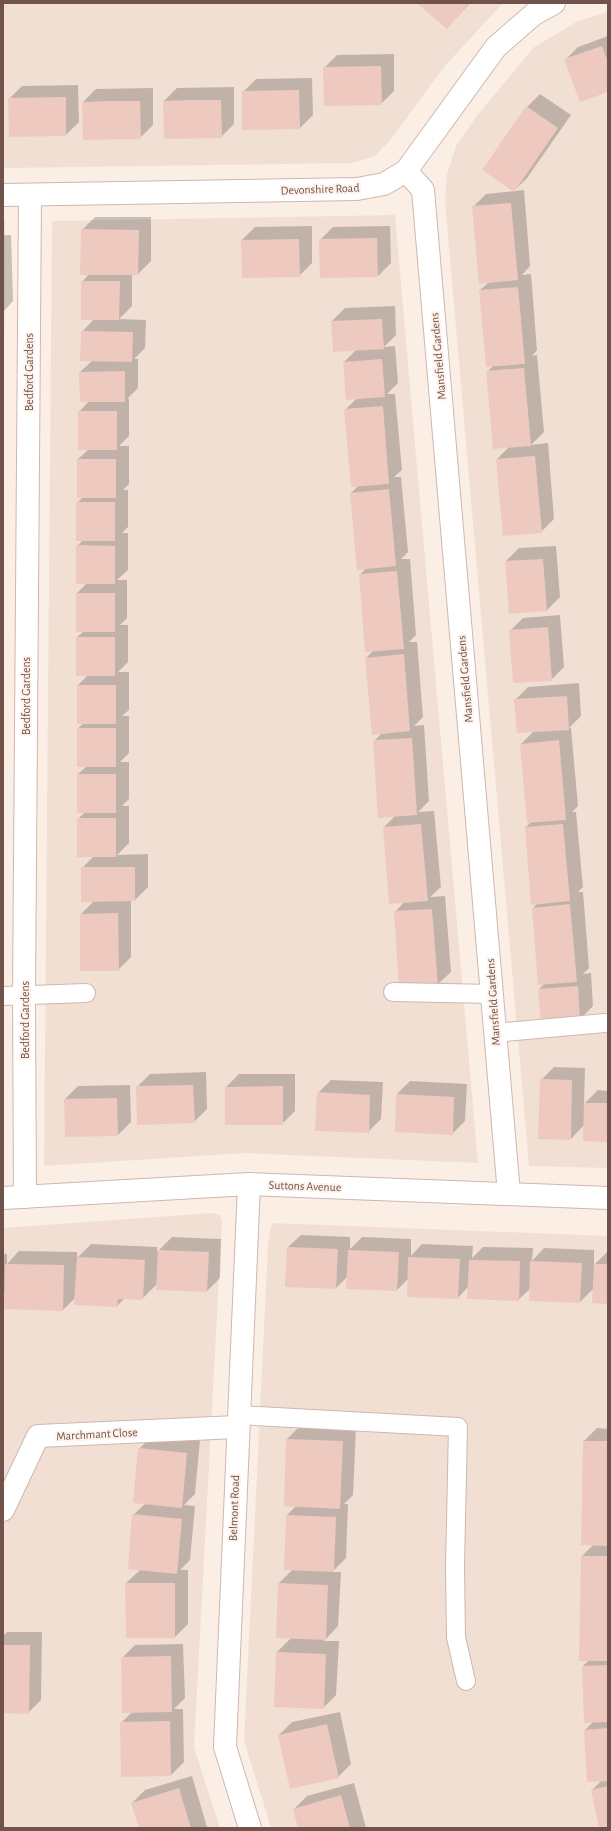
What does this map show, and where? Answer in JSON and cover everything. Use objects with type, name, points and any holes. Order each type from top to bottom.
[{"type":"street","name":"Devonshire Road","points":[[3,195],[357,189],[384,184],[406,171],[496,47],[534,14],[554,3]]},
{"type":"street","name":"Mansfield Gardens","points":[[406,171],[424,190],[509,1194]]},
{"type":"street","name":"Bedford Gardens","points":[[26,1196],[14,995],[30,195]]},
{"type":"street","name":"Suttons Avenue","points":[[3,1198],[249,1184],[608,1198]]},
{"type":"street","name":"Belmont Road","points":[[249,1184],[225,1747],[250,1828]]},
{"type":"street","name":"Marchmant Close","points":[[3,1510],[38,1436],[238,1421]]},
{"type":"lane","points":[[393,992],[493,994]]},
{"type":"lane","points":[[14,995],[86,993]]},
{"type":"lane","points":[[495,1033],[605,1023]]},
{"type":"lane","points":[[238,1421],[458,1427],[455,1566],[456,1637],[466,1681]]},
{"type":"shaded area","points":[[3,3],[503,3],[444,67],[392,138],[375,156],[352,163],[3,168]]},
{"type":"shaded area","points":[[608,12],[608,1168],[529,1166],[445,202],[447,174],[456,146],[476,117],[533,48],[578,21]]},
{"type":"shaded area","points":[[395,215],[478,1163],[245,1153],[44,1166],[52,221]]},
{"type":"shaded area","points":[[3,221],[5,221],[3,545]]},
{"type":"shaded area","points":[[213,1213],[220,1215],[222,1222],[194,1747],[220,1828],[3,1828],[3,1228]]},
{"type":"shaded area","points":[[273,1223],[608,1236],[608,1828],[271,1828],[244,1741],[268,1245],[270,1230]]},
{"type":"building","points":[[469,3],[447,29],[418,4]]},
{"type":"building","points":[[602,46],[608,62],[608,92],[580,102],[564,59]]},
{"type":"building","points":[[381,66],[382,105],[324,106],[323,67]]},
{"type":"building","points":[[299,90],[300,129],[242,130],[242,91]]},
{"type":"building","points":[[66,97],[66,136],[9,137],[8,98]]},
{"type":"building","points":[[221,100],[222,138],[164,139],[163,101]]},
{"type":"building","points":[[140,101],[141,139],[83,140],[82,102]]},
{"type":"building","points":[[526,106],[558,128],[514,192],[482,170]]},
{"type":"building","points":[[511,203],[518,280],[479,284],[472,206]]},
{"type":"building","points":[[81,229],[139,230],[138,275],[80,275]]},
{"type":"building","points":[[377,238],[378,277],[320,278],[319,239]]},
{"type":"building","points":[[299,239],[300,277],[242,278],[241,240]]},
{"type":"building","points":[[81,281],[120,281],[119,320],[81,320]]},
{"type":"building","points":[[518,287],[525,364],[486,367],[479,290]]},
{"type":"building","points":[[382,319],[384,349],[333,352],[331,321]]},
{"type":"building","points":[[81,331],[133,332],[132,362],[80,361]]},
{"type":"building","points":[[382,359],[385,397],[346,400],[343,362]]},
{"type":"building","points":[[524,368],[531,446],[493,449],[486,371]]},
{"type":"building","points":[[125,371],[125,402],[80,402],[79,372]]},
{"type":"building","points":[[383,406],[389,484],[351,487],[344,409]]},
{"type":"building","points":[[78,411],[117,411],[117,450],[78,450]]},
{"type":"building","points":[[535,456],[542,533],[503,536],[496,459]]},
{"type":"building","points":[[77,459],[116,459],[116,498],[77,498]]},
{"type":"building","points":[[389,489],[396,566],[357,570],[350,493]]},
{"type":"building","points":[[76,502],[115,502],[115,541],[76,541]]},
{"type":"building","points":[[76,545],[115,546],[115,584],[76,584]]},
{"type":"building","points":[[543,559],[547,611],[509,614],[505,561]]},
{"type":"building","points":[[397,571],[404,649],[365,652],[359,574]]},
{"type":"building","points":[[76,593],[115,593],[115,632],[76,632]]},
{"type":"building","points":[[548,627],[552,681],[513,683],[509,630]]},
{"type":"building","points":[[76,637],[115,637],[115,676],[76,676]]},
{"type":"building","points":[[404,654],[410,731],[372,735],[365,658]]},
{"type":"building","points":[[77,685],[116,685],[116,724],[77,724]]},
{"type":"building","points":[[567,696],[569,730],[517,733],[514,699]]},
{"type":"building","points":[[77,728],[116,728],[116,767],[77,767]]},
{"type":"building","points":[[412,738],[417,815],[378,818],[373,740]]},
{"type":"building","points":[[559,740],[566,820],[527,823],[520,744]]},
{"type":"building","points":[[77,774],[116,774],[116,813],[77,813]]},
{"type":"building","points":[[77,818],[116,818],[116,857],[77,857]]},
{"type":"building","points":[[421,824],[428,901],[389,904],[383,827]]},
{"type":"building","points":[[563,824],[570,901],[531,905],[525,827]]},
{"type":"building","points":[[81,867],[135,867],[135,901],[81,902]]},
{"type":"building","points":[[570,904],[577,982],[538,985],[532,908]]},
{"type":"building","points":[[432,909],[438,986],[399,989],[394,911]]},
{"type":"building","points":[[118,913],[119,971],[80,971],[80,914]]},
{"type":"building","points":[[578,986],[580,1020],[541,1023],[538,989]]},
{"type":"building","points":[[540,1079],[572,1080],[571,1140],[538,1139]]},
{"type":"building","points":[[193,1085],[195,1123],[137,1125],[136,1086]]},
{"type":"building","points":[[283,1086],[283,1125],[225,1125],[225,1087]]},
{"type":"building","points":[[317,1092],[370,1095],[369,1133],[315,1131]]},
{"type":"building","points":[[396,1094],[454,1097],[453,1135],[395,1132]]},
{"type":"building","points":[[117,1098],[118,1136],[65,1137],[64,1099]]},
{"type":"building","points":[[584,1103],[608,1103],[608,1142],[583,1141]]},
{"type":"building","points":[[287,1247],[338,1249],[336,1289],[285,1287]]},
{"type":"building","points":[[158,1250],[209,1252],[207,1292],[156,1290]]},
{"type":"building","points":[[348,1250],[399,1252],[397,1291],[346,1289]]},
{"type":"building","points":[[77,1257],[145,1260],[143,1300],[118,1299],[117,1307],[74,1305]]},
{"type":"building","points":[[408,1257],[460,1259],[458,1299],[407,1297]]},
{"type":"building","points":[[469,1260],[520,1261],[519,1301],[467,1299]]},
{"type":"building","points":[[530,1261],[582,1263],[580,1303],[529,1301]]},
{"type":"building","points":[[5,1264],[64,1265],[63,1311],[4,1309]]},
{"type":"building","points":[[594,1264],[608,1264],[608,1304],[592,1303]]},
{"type":"building","points":[[286,1439],[343,1441],[340,1509],[284,1506]]},
{"type":"building","points":[[583,1441],[608,1441],[608,1546],[581,1545]]},
{"type":"building","points":[[138,1448],[187,1453],[182,1508],[133,1503]]},
{"type":"building","points":[[132,1514],[182,1519],[177,1574],[128,1569]]},
{"type":"building","points":[[286,1515],[336,1517],[334,1572],[284,1570]]},
{"type":"building","points":[[581,1556],[608,1556],[608,1661],[579,1661]]},
{"type":"building","points":[[125,1583],[175,1583],[175,1638],[126,1638]]},
{"type":"building","points":[[278,1583],[328,1585],[326,1640],[276,1638]]},
{"type":"building","points":[[3,1645],[30,1645],[29,1714],[3,1713]]},
{"type":"building","points":[[276,1652],[326,1654],[324,1709],[274,1707]]},
{"type":"building","points":[[171,1656],[172,1712],[122,1713],[121,1657]]},
{"type":"building","points":[[608,1665],[608,1722],[584,1723],[582,1666]]},
{"type":"building","points":[[170,1721],[171,1776],[121,1777],[120,1722]]},
{"type":"building","points":[[327,1724],[339,1778],[290,1789],[278,1735]]},
{"type":"building","points":[[608,1728],[608,1781],[587,1782],[584,1730]]},
{"type":"building","points":[[608,1786],[608,1828],[599,1828],[591,1790]]},
{"type":"building","points":[[179,1788],[191,1828],[139,1828],[131,1803]]},
{"type":"building","points":[[341,1795],[350,1828],[298,1828],[293,1809]]}]
